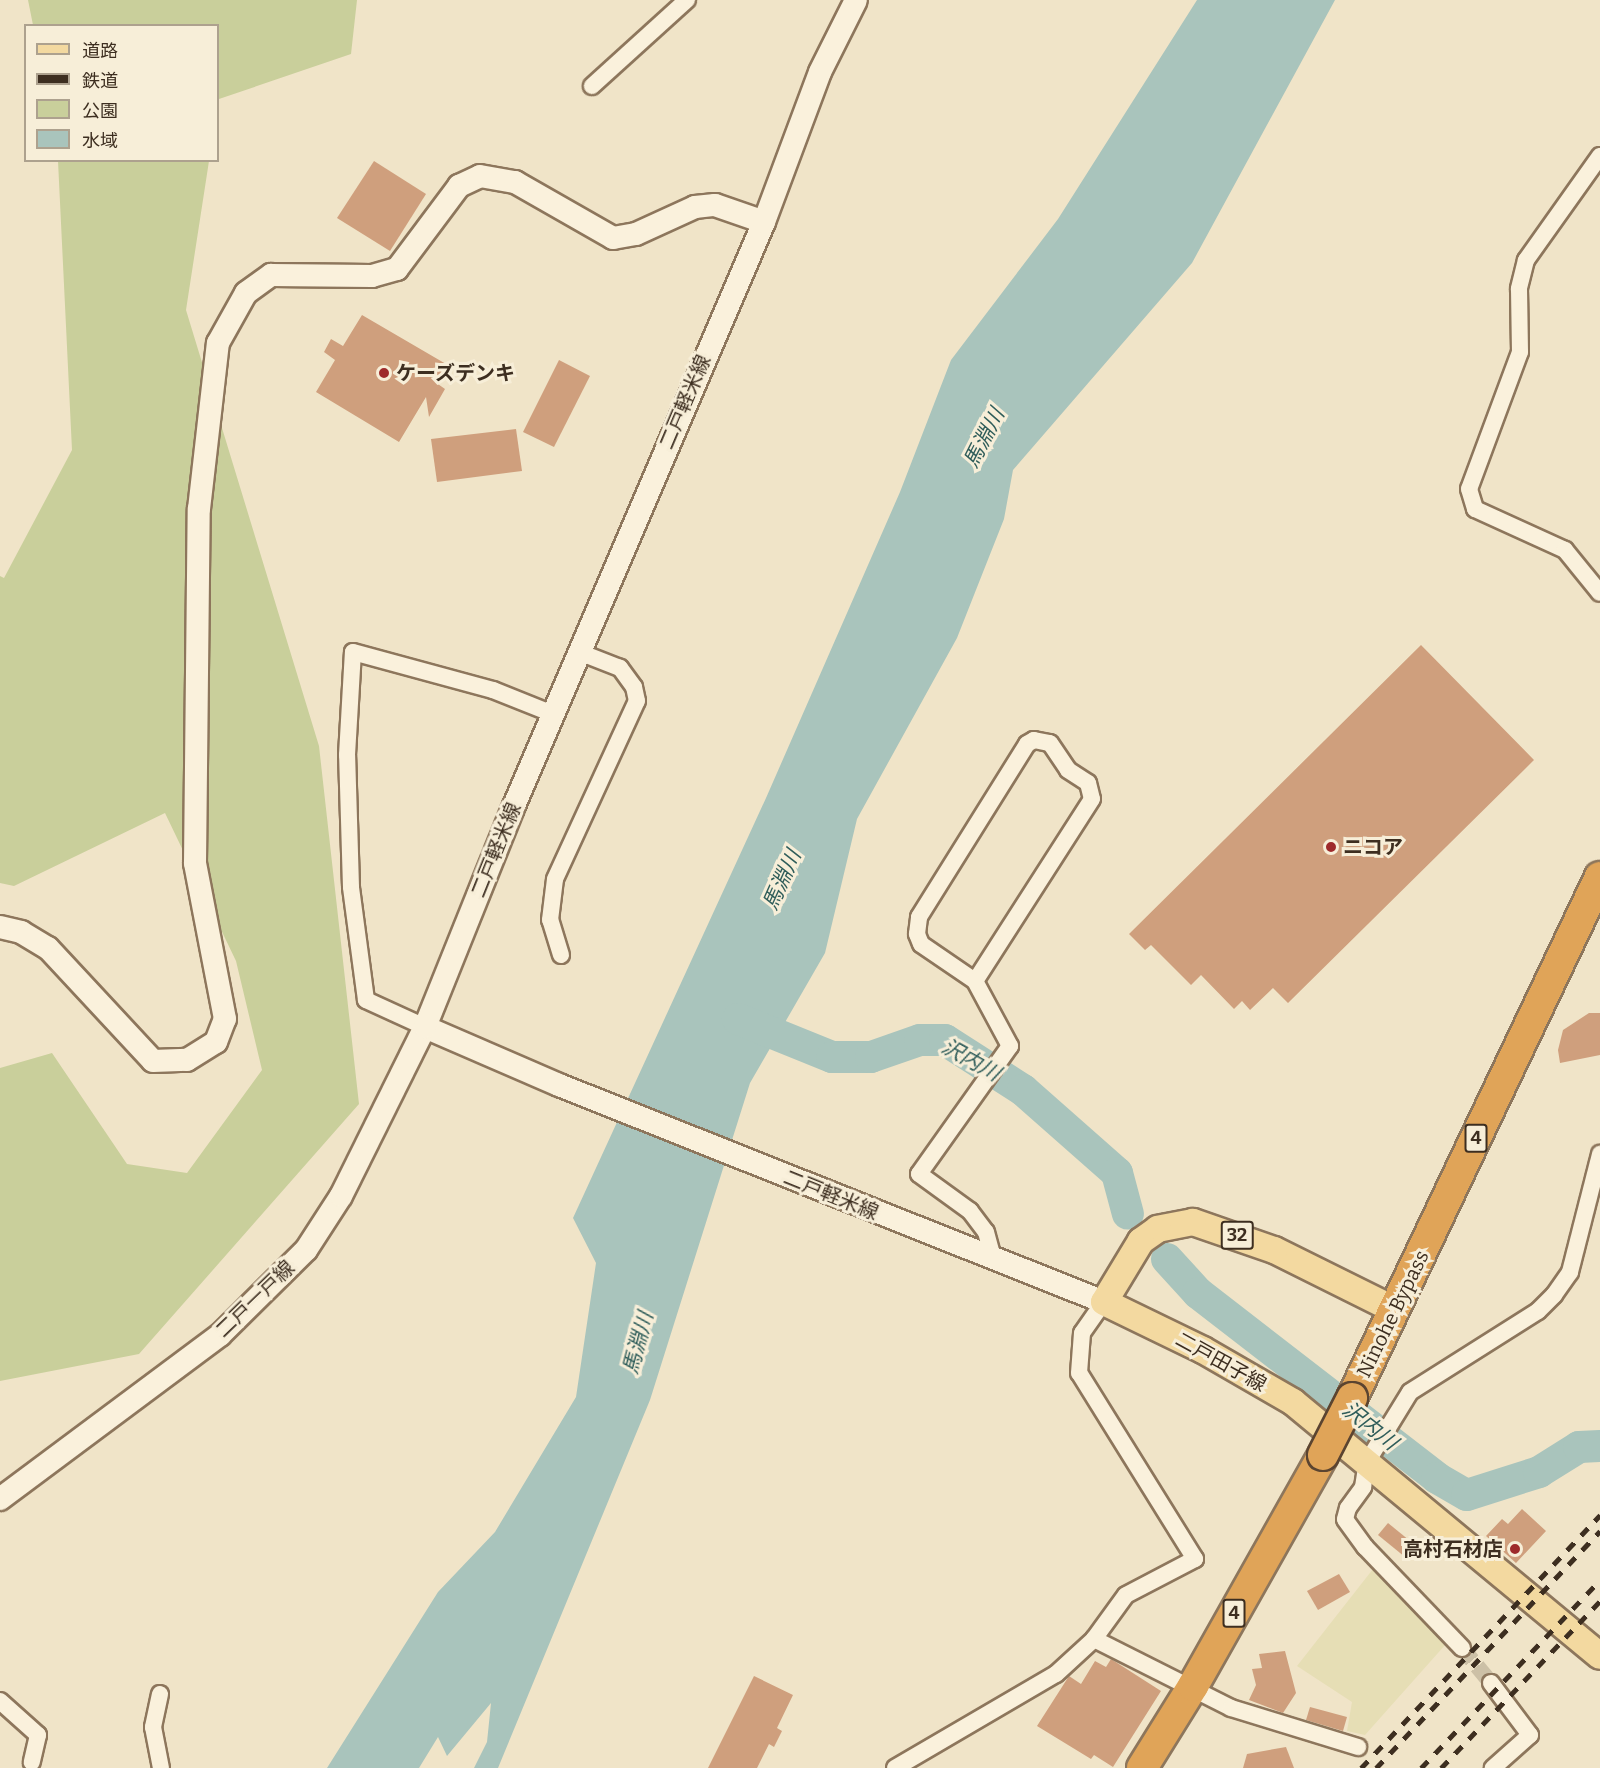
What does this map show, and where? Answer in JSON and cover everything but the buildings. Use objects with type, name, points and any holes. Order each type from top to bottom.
[{"type":"highway","name":"Ninohe Bypass","points":[[1142,1768],[1193,1686],[1323,1455],[1395,1310],[1600,878]]},
{"type":"main road","name":"二戸軽米線","points":[[856,0],[820,72],[764,222],[579,652],[425,1027],[559,1085],[1104,1302]]},
{"type":"main road","points":[[0,927],[21,932],[48,948],[153,1061],[187,1060],[216,1042],[225,1019],[195,863],[199,509],[218,343],[246,293],[271,275],[372,276],[397,268],[459,186],[480,176],[515,182],[613,238],[636,234],[695,207],[715,205],[764,222]]},
{"type":"main road","name":"二戸一戸線","points":[[0,1499],[220,1335],[306,1250],[375,1135],[425,1027]]},
{"type":"main road","name":"32","points":[[1104,1302],[1141,1241],[1158,1229],[1193,1222],[1274,1250],[1395,1310]]},
{"type":"main road","name":"二戸田子線","points":[[1104,1302],[1203,1350],[1293,1402],[1600,1656]]},
{"type":"street","points":[[592,86],[687,0]]},
{"type":"street","points":[[1600,156],[1526,261],[1519,289],[1520,352],[1469,489],[1475,509],[1565,550],[1600,593]]},
{"type":"street","points":[[425,1027],[366,1000],[351,886],[347,755],[353,652],[493,690],[553,714]]},
{"type":"street","points":[[561,955],[550,920],[555,879],[636,701],[634,687],[620,668],[579,652]]},
{"type":"street","points":[[975,981],[1092,798],[1088,783],[1068,770],[1050,743],[1034,740],[1028,744],[919,917],[917,934],[921,944],[975,981],[1010,1046],[919,1174],[970,1210],[986,1232],[993,1259]]},
{"type":"street","points":[[1462,1648],[1365,1547],[1346,1519],[1363,1487],[1367,1462],[1410,1392],[1538,1311],[1554,1295],[1570,1272],[1600,1154]]},
{"type":"street","points":[[895,1768],[1056,1674],[1094,1639],[1126,1596],[1195,1559],[1079,1373],[1082,1333],[1104,1302]]},
{"type":"street","points":[[1094,1639],[1193,1686],[1231,1708],[1358,1747]]},
{"type":"street","points":[[1491,1683],[1530,1735],[1493,1768]]},
{"type":"street","points":[[160,1694],[153,1727],[160,1768]]},
{"type":"street","points":[[0,1701],[38,1735],[32,1762]]},
{"type":"shaded area","points":[[1373,1569],[1446,1644],[1365,1735],[1347,1731],[1352,1702],[1297,1666]]},
{"type":"green space","points":[[28,0],[357,0],[351,54],[219,99],[219,24],[33,24]]},
{"type":"green space","points":[[58,162],[209,162],[186,310],[319,746],[359,1104],[139,1354],[0,1381],[0,1068],[52,1053],[127,1164],[187,1173],[262,1070],[236,961],[165,813],[14,886],[0,883],[0,576],[4,578],[72,450]]},
{"type":"water","name":"馬淵川","points":[[1197,0],[1335,0],[1192,263],[1013,470],[1004,519],[957,638],[857,819],[825,953],[750,1083],[650,1400],[498,1768],[474,1768],[487,1742],[491,1703],[447,1756],[438,1737],[419,1768],[327,1768],[438,1592],[495,1532],[576,1397],[596,1263],[573,1218],[766,798],[900,492],[951,360],[1058,219]]},
{"type":"waterway","name":"沢内川","points":[[738,1019],[832,1057],[871,1057],[920,1040],[945,1040],[1023,1090],[1117,1173],[1128,1214]]},
{"type":"waterway","name":"沢内川","points":[[1167,1259],[1198,1293],[1437,1478],[1467,1495],[1539,1472],[1579,1447],[1600,1446]]},
{"type":"tunnel","points":[[1462,1648],[1491,1683]]},
{"type":"railway","points":[[1361,1768],[1600,1515]]},
{"type":"railway","points":[[1376,1768],[1600,1531]]},
{"type":"railway","points":[[1421,1768],[1600,1580]]},
{"type":"railway","points":[[1441,1768],[1600,1601]]},
{"type":"place","name":"ケーズデンキ","points":[[384,373]]},
{"type":"place","name":"ニコア","points":[[1331,847]]},
{"type":"place","name":"高村石材店","points":[[1515,1549]]}]
